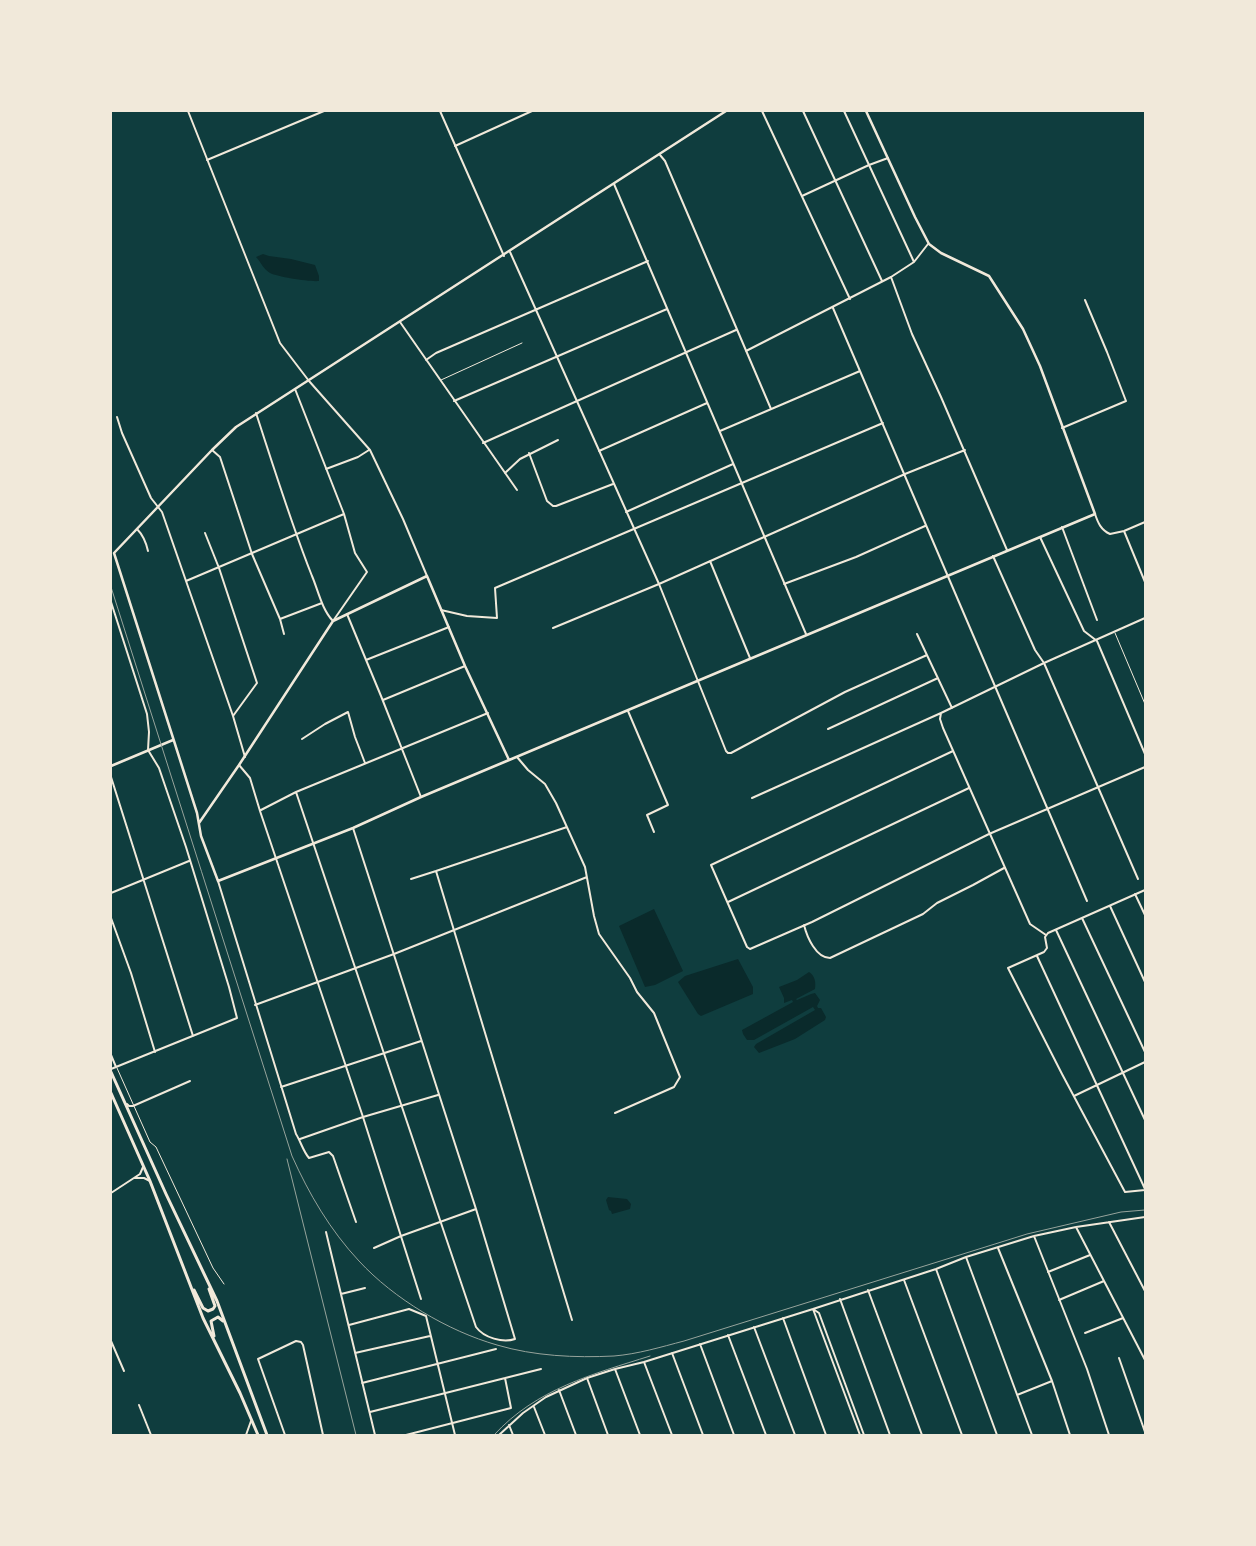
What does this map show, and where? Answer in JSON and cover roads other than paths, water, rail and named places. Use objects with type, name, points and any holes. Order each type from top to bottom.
[{"type":"main road","points":[[111,1070],[166,1194],[217,1301],[267,1435]]},
{"type":"main road","points":[[111,1093],[150,1181],[203,1318],[258,1435]]},
{"type":"main road","points":[[187,1276],[203,1308],[208,1311],[213,1309],[215,1303],[201,1268]]},
{"type":"main road","points":[[217,1346],[211,1321],[218,1317],[225,1323]]},
{"type":"street","points":[[188,111],[278,340],[309,381],[370,450],[403,519],[465,666],[509,760]]},
{"type":"street","points":[[207,160],[324,111]]},
{"type":"street","points":[[440,111],[504,256]]},
{"type":"street","points":[[455,146],[532,111]]},
{"type":"street","points":[[356,1222],[333,1156],[329,1152],[309,1158],[305,1154],[300,1139],[296,1134],[280,1088],[218,880],[201,836],[199,824],[114,554],[212,450],[256,413],[504,256],[726,111]]},
{"type":"street","points":[[762,111],[850,299]]},
{"type":"street","points":[[803,111],[883,282]]},
{"type":"street","points":[[844,111],[914,262]]},
{"type":"street","points":[[866,111],[928,244],[942,253],[982,272],[993,280],[1022,329],[1040,366],[1099,524],[1110,534],[1124,531],[1145,522]]},
{"type":"street","points":[[660,154],[771,409]]},
{"type":"street","points":[[802,196],[888,158]]},
{"type":"street","points":[[614,184],[806,634]]},
{"type":"street","points":[[746,351],[883,282],[914,262],[928,244]]},
{"type":"street","points":[[510,252],[659,584],[728,753],[845,692],[927,655]]},
{"type":"street","points":[[426,360],[436,353],[648,261]]},
{"type":"street","points":[[891,277],[912,334],[965,450],[1007,550]]},
{"type":"street","points":[[1062,428],[1126,401],[1108,352],[1085,300]]},
{"type":"street","points":[[833,308],[1087,901]]},
{"type":"street","points":[[454,401],[667,309]]},
{"type":"street","points":[[400,322],[517,490]]},
{"type":"street","points":[[483,443],[737,330]]},
{"type":"street","points":[[441,380],[522,343]]},
{"type":"street","points":[[720,431],[860,372]]},
{"type":"street","points":[[199,824],[367,572],[355,553],[344,514],[295,389]]},
{"type":"street","points":[[599,451],[707,403]]},
{"type":"street","points":[[256,413],[295,534],[322,603],[328,616],[333,621]]},
{"type":"street","points":[[117,417],[122,433],[148,490],[162,512],[233,716],[244,757]]},
{"type":"street","points":[[441,610],[468,616],[496,618],[495,588],[882,423]]},
{"type":"street","points":[[505,473],[529,453],[558,440]]},
{"type":"street","points":[[212,450],[220,458],[252,554],[280,619],[284,634]]},
{"type":"street","points":[[326,469],[358,457],[370,450]]},
{"type":"street","points":[[554,628],[659,584],[904,474],[965,450]]},
{"type":"street","points":[[529,453],[548,501],[553,506],[613,483]]},
{"type":"street","points":[[626,512],[733,464]]},
{"type":"street","points":[[186,581],[344,514]]},
{"type":"street","points":[[218,880],[353,828],[420,797],[1094,514]]},
{"type":"street","points":[[784,584],[856,557],[926,526]]},
{"type":"street","points":[[1062,527],[1097,620]]},
{"type":"street","points":[[137,529],[141,533],[148,551]]},
{"type":"street","points":[[1124,531],[1145,582]]},
{"type":"street","points":[[205,533],[219,568],[257,683],[233,716]]},
{"type":"street","points":[[1039,536],[1084,631],[1096,641],[1145,754]]},
{"type":"street","points":[[993,556],[1036,650],[1044,663],[1138,879]]},
{"type":"street","points":[[710,561],[750,658]]},
{"type":"street","points":[[333,621],[427,576]]},
{"type":"street","points":[[111,602],[147,714],[148,750],[159,768],[186,847],[238,1018],[111,1070]]},
{"type":"street","points":[[280,619],[322,603]]},
{"type":"street","points":[[347,614],[383,700],[420,797]]},
{"type":"street","points":[[752,798],[1145,618]]},
{"type":"street","points":[[366,660],[449,627]]},
{"type":"street","points":[[1115,632],[1145,704]]},
{"type":"street","points":[[917,634],[952,708]]},
{"type":"street","points":[[383,700],[465,666]]},
{"type":"street","points":[[828,730],[938,678]]},
{"type":"street","points":[[628,711],[668,806],[647,815],[654,832]]},
{"type":"street","points":[[302,739],[348,712],[365,763]]},
{"type":"street","points":[[260,811],[296,792],[488,713]]},
{"type":"street","points":[[941,713],[940,719],[953,751],[1030,924],[1046,935]]},
{"type":"street","points":[[111,766],[173,740]]},
{"type":"street","points":[[953,751],[711,865],[750,949],[804,925],[989,834],[1145,768]]},
{"type":"street","points":[[517,757],[528,770],[545,784],[567,827],[585,867],[599,934],[630,978],[637,992],[654,1012],[680,1077],[674,1087],[615,1113]]},
{"type":"street","points":[[239,765],[250,778],[346,1065],[421,1299]]},
{"type":"street","points":[[111,776],[193,1036]]},
{"type":"street","points":[[728,902],[969,788]]},
{"type":"street","points":[[296,792],[385,1052],[471,1313],[478,1330],[491,1338],[508,1341],[515,1339],[476,1209],[353,828]]},
{"type":"street","points":[[411,879],[567,827]]},
{"type":"street","points":[[111,894],[189,862]]},
{"type":"street","points":[[804,925],[808,938],[815,949],[823,958],[830,958],[923,914],[937,903],[1004,868]]},
{"type":"street","points":[[436,871],[572,1320]]},
{"type":"street","points":[[255,1005],[394,954],[587,877]]},
{"type":"street","points":[[1046,935],[1145,890]]},
{"type":"street","points":[[1135,894],[1145,915]]},
{"type":"street","points":[[1110,906],[1145,982]]},
{"type":"street","points":[[111,918],[131,973],[155,1052]]},
{"type":"street","points":[[1082,918],[1145,1052]]},
{"type":"street","points":[[1056,930],[1145,1120]]},
{"type":"street","points":[[1037,956],[1145,1190],[1125,1192],[1008,968],[1044,952],[1047,948],[1046,935]]},
{"type":"street","points":[[280,1088],[385,1052],[421,1042]]},
{"type":"street","points":[[111,1055],[150,1142],[156,1148],[213,1268],[224,1284]]},
{"type":"street","points":[[1074,1096],[1145,1062]]},
{"type":"street","points":[[125,1103],[133,1106],[190,1082]]},
{"type":"street","points":[[300,1139],[438,1095]]},
{"type":"street","points":[[130,1114],[133,1106]]},
{"type":"street","points":[[111,1193],[140,1174],[143,1165]]},
{"type":"street","points":[[135,1178],[144,1178],[150,1181]]},
{"type":"street","points":[[374,1248],[401,1236],[476,1209]]},
{"type":"street","points":[[501,1434],[509,1425],[533,1406],[559,1390],[587,1378],[813,1309],[1034,1236],[1076,1227],[1145,1217]]},
{"type":"street","points":[[1109,1222],[1145,1291]]},
{"type":"street","points":[[1076,1227],[1145,1360]]},
{"type":"street","points":[[326,1232],[375,1435]]},
{"type":"street","points":[[1034,1236],[1087,1369],[1109,1435]]},
{"type":"street","points":[[998,1248],[1052,1381],[1070,1435]]},
{"type":"street","points":[[1048,1272],[1090,1254]]},
{"type":"street","points":[[966,1257],[1032,1435]]},
{"type":"street","points":[[936,1269],[997,1435]]},
{"type":"street","points":[[904,1279],[962,1435]]},
{"type":"street","points":[[1059,1300],[1104,1282]]},
{"type":"street","points":[[341,1294],[365,1288]]},
{"type":"street","points":[[868,1290],[922,1435]]},
{"type":"street","points":[[840,1299],[890,1435]]},
{"type":"street","points":[[349,1326],[409,1309],[426,1316],[455,1435]]},
{"type":"street","points":[[813,1309],[862,1435]]},
{"type":"street","points":[[783,1318],[826,1435]]},
{"type":"street","points":[[1085,1333],[1123,1318]]},
{"type":"street","points":[[754,1327],[795,1435]]},
{"type":"street","points":[[728,1335],[766,1435]]},
{"type":"street","points":[[356,1353],[430,1336]]},
{"type":"street","points":[[111,1341],[124,1371]]},
{"type":"street","points":[[285,1435],[258,1359],[296,1341],[301,1342],[303,1345],[324,1435]]},
{"type":"street","points":[[700,1344],[734,1435]]},
{"type":"street","points":[[362,1383],[496,1349]]},
{"type":"street","points":[[672,1353],[703,1435]]},
{"type":"street","points":[[1119,1358],[1145,1432]]},
{"type":"street","points":[[644,1362],[672,1435]]},
{"type":"street","points":[[370,1412],[541,1369]]},
{"type":"street","points":[[615,1369],[640,1435]]},
{"type":"street","points":[[406,1435],[511,1408],[505,1378]]},
{"type":"street","points":[[587,1378],[608,1435]]},
{"type":"street","points":[[1017,1395],[1052,1381]]},
{"type":"street","points":[[559,1390],[576,1435]]},
{"type":"street","points":[[139,1405],[151,1435]]},
{"type":"street","points":[[533,1406],[545,1435]]},
{"type":"street","points":[[246,1435],[252,1419]]},
{"type":"street","points":[[509,1425],[513,1435]]},
{"type":"water","points":[[263,254],[315,265],[319,281],[294,279],[270,273],[256,257]]},
{"type":"water","points":[[654,909],[683,971],[655,985],[645,987],[619,926]]},
{"type":"water","points":[[738,959],[753,987],[753,994],[701,1016],[698,1014],[678,982],[685,976]]},
{"type":"water","points":[[809,972],[815,979],[815,989],[796,999],[815,993],[820,1000],[817,1006],[821,1008],[826,1017],[825,1020],[795,1039],[759,1053],[754,1047],[756,1044],[815,1010],[813,1007],[754,1040],[747,1040],[742,1030],[793,1002],[792,1000],[784,1003],[779,987],[797,980]]},
{"type":"water","points":[[608,1197],[627,1199],[631,1204],[630,1209],[612,1214],[606,1200]]},
{"type":"railway","points":[[111,587],[292,1156],[321,1211],[348,1249],[388,1288],[423,1312],[478,1339],[511,1349],[540,1354],[570,1356],[599,1357],[623,1355],[684,1341],[1027,1234],[1121,1212],[1145,1210]]},
{"type":"railway","points":[[287,1159],[356,1435]]},
{"type":"railway","points":[[494,1435],[510,1419],[528,1406],[566,1385],[607,1369],[650,1356]]}]
